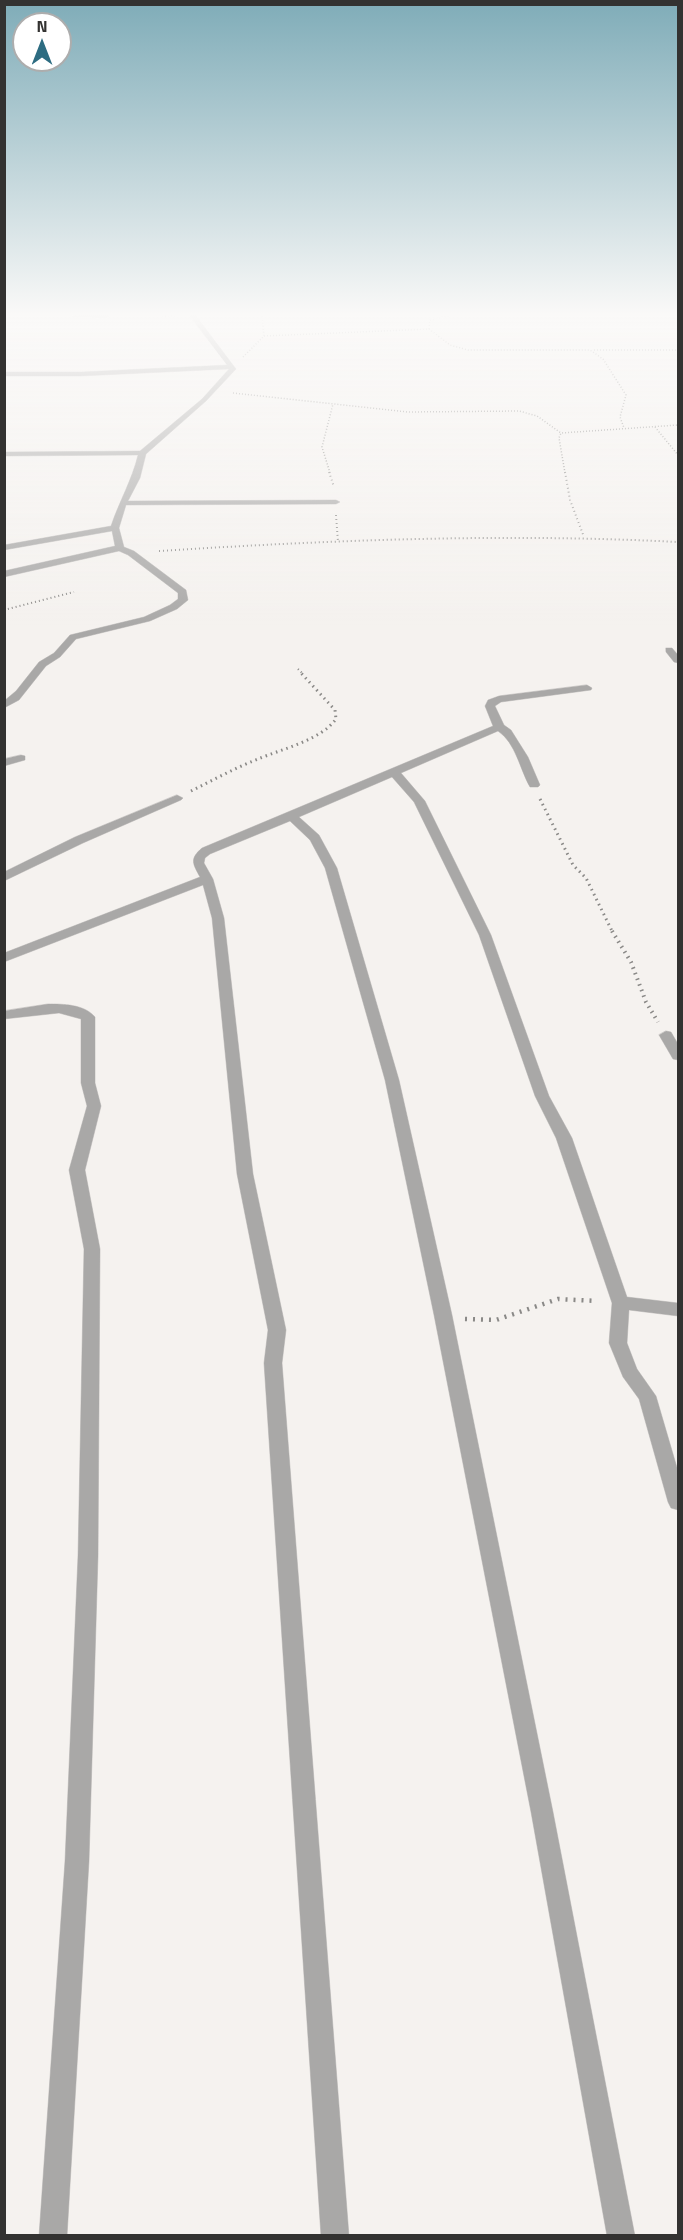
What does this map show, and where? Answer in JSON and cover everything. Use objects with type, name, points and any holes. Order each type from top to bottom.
[{"type":"street","points":[[120,548],[115,528],[123,503],[136,478],[142,453],[179,421]]},
{"type":"street","points":[[4,454],[142,453]]},
{"type":"street","points":[[123,503],[336,502]]},
{"type":"street","points":[[4,548],[115,528]]},
{"type":"street","points":[[4,574],[120,548],[131,553],[183,592],[183,600],[175,608],[161,614],[73,637],[64,642],[57,654],[43,663],[12,702],[4,705]]},
{"type":"street","points":[[669,650],[678,660]]},
{"type":"street","points":[[534,785],[523,756],[512,738],[499,727],[490,706],[492,702],[499,699],[587,688]]},
{"type":"street","points":[[335,2235],[273,1363],[277,1330],[245,1174],[218,918],[207,879],[198,863],[199,857],[206,851],[292,817],[393,771],[499,727]]},
{"type":"street","points":[[4,763],[21,758]]},
{"type":"street","points":[[393,771],[419,801],[485,934],[542,1096],[564,1138],[621,1303],[618,1343],[629,1372],[647,1396],[678,1502]]},
{"type":"street","points":[[4,877],[79,840],[177,798]]},
{"type":"street","points":[[292,817],[315,838],[331,868],[352,934],[392,1080],[443,1315],[542,1812],[621,2235]]},
{"type":"street","points":[[4,957],[207,879]]},
{"type":"street","points":[[4,1015],[67,1009],[81,1012],[88,1017],[88,1083],[94,1106],[77,1170],[92,1250],[88,1556],[77,1861],[53,2235]]},
{"type":"street","points":[[666,1035],[678,1056]]},
{"type":"street","points":[[621,1303],[678,1309]]},
{"type":"path","points":[[327,421],[322,447],[326,464],[334,478],[338,542]]},
{"type":"path","points":[[543,421],[561,433],[678,425]]},
{"type":"path","points":[[621,421],[624,428]]},
{"type":"path","points":[[654,426],[678,455]]},
{"type":"path","points":[[561,433],[558,438],[566,483],[585,538]]},
{"type":"path","points":[[131,553],[338,542],[585,538],[678,542]]},
{"type":"path","points":[[4,610],[74,592]]},
{"type":"path","points":[[177,798],[257,759],[298,744],[331,726],[336,719],[335,710],[298,669]]},
{"type":"path","points":[[534,785],[573,865],[586,878],[614,935],[631,962],[646,1002],[666,1035]]},
{"type":"path","points":[[443,1315],[474,1320],[496,1320],[558,1299],[621,1303]]}]
